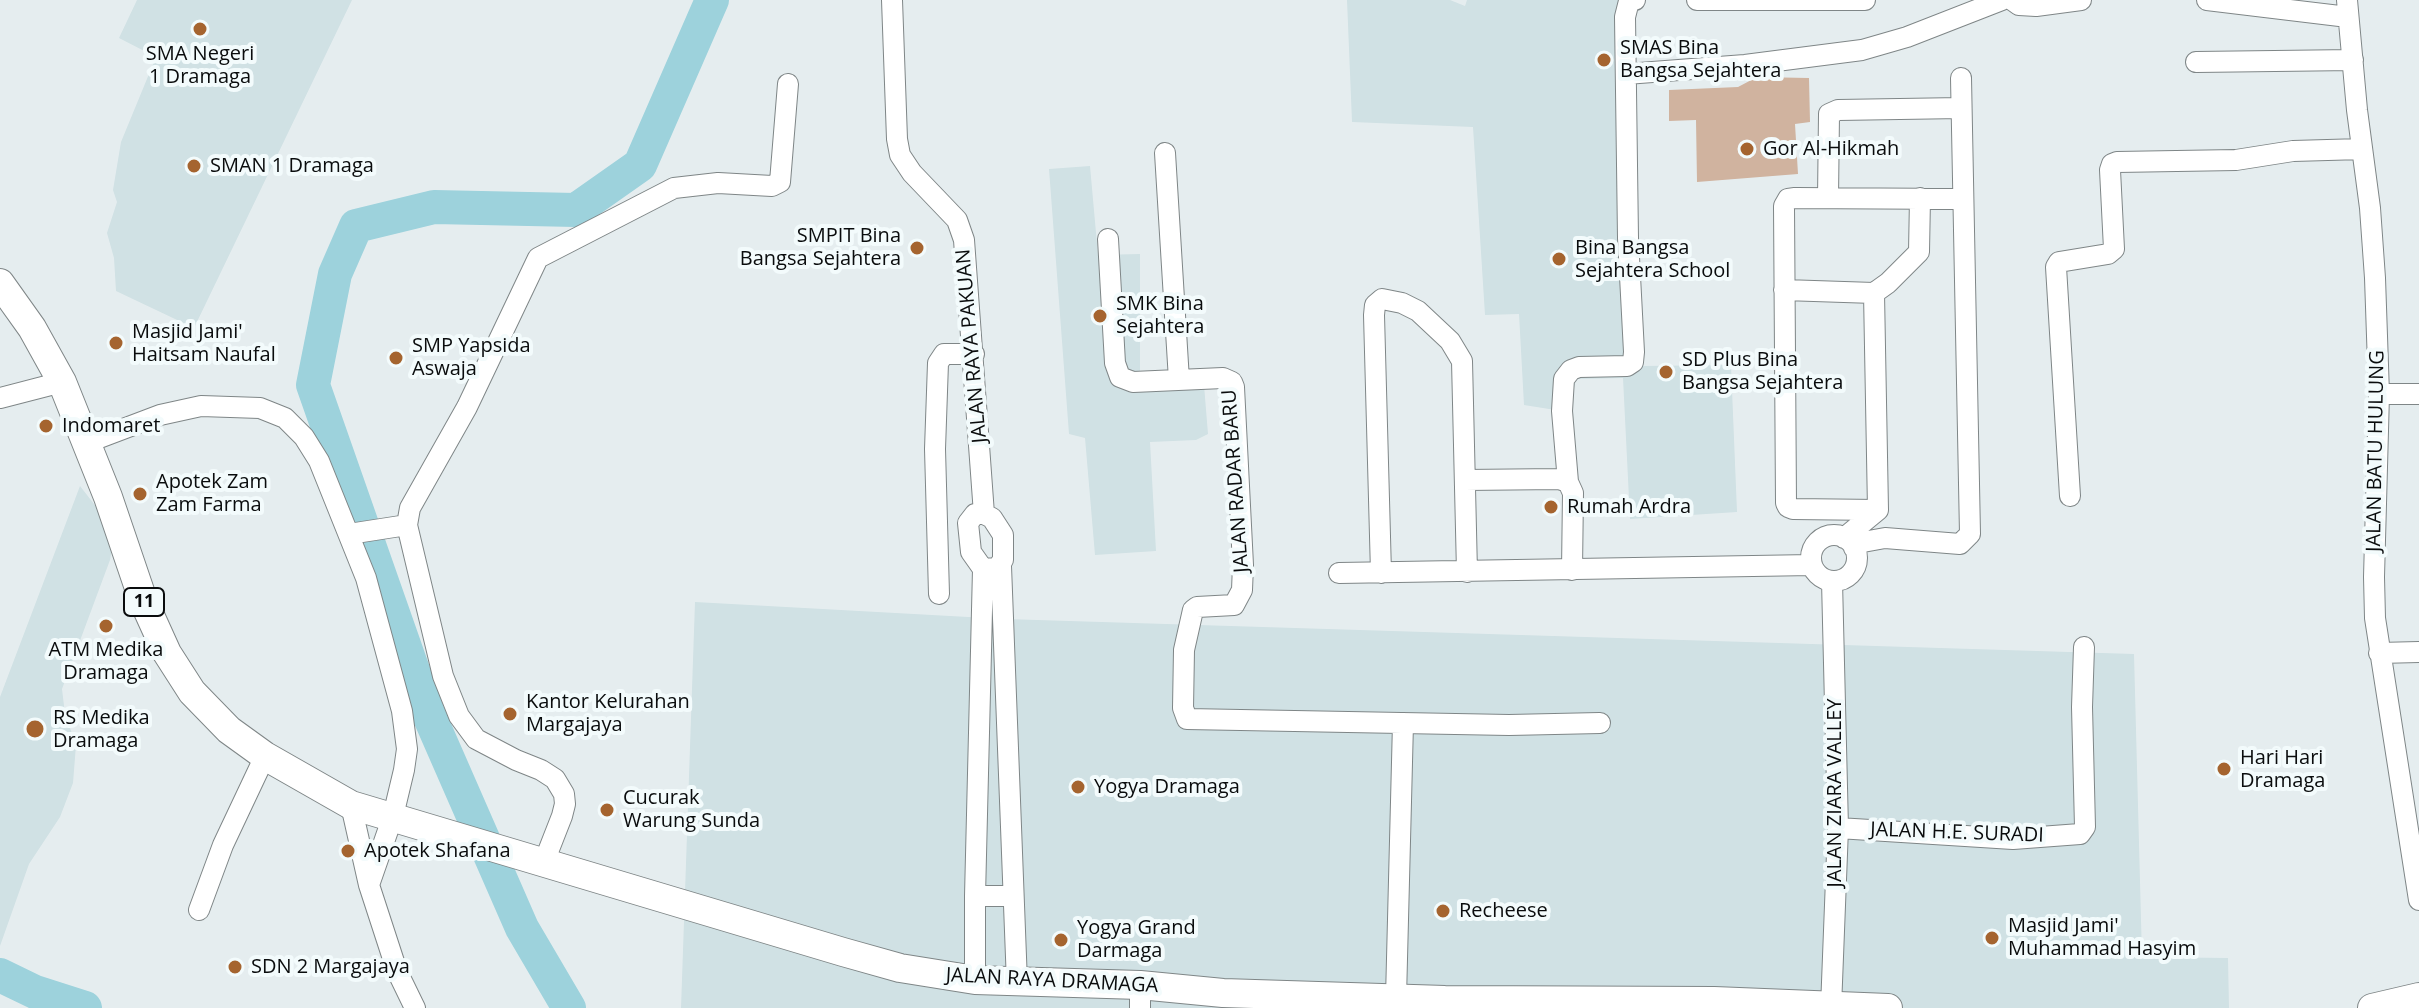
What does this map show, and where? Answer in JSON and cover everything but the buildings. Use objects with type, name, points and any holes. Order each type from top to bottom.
[{"type":"highway","name":"11","points":[[0,283],[32,328],[62,382],[143,600],[167,653],[192,692],[229,730],[265,756],[351,805],[532,858]]},
{"type":"highway","name":"JALAN RAYA DRAMAGA","points":[[532,858],[887,964],[975,980],[1140,996],[1223,993],[1327,1002],[1888,1008]]},
{"type":"highway","points":[[2372,1008],[2419,997]]},
{"type":"street","name":"JALAN RAYA PAKUAN","points":[[892,0],[900,155],[912,173],[957,220],[964,240],[983,474],[980,514]]},
{"type":"street","points":[[1572,570],[1573,493],[1568,482],[1562,411],[1564,379],[1571,370],[1627,366],[1633,362],[1625,17],[1629,1],[1635,0]]},
{"type":"street","points":[[1697,0],[1865,0]]},
{"type":"street","points":[[1626,74],[1745,65],[1862,50],[1907,37],[1995,0],[2036,6],[2081,0]]},
{"type":"street","points":[[2207,0],[2347,7]]},
{"type":"street","points":[[2321,0],[2347,7]]},
{"type":"street","name":"JALAN BATU HULUNG","points":[[2347,7],[2372,225],[2379,394],[2374,577],[2379,653],[2410,788],[2419,900]]},
{"type":"street","points":[[2196,62],[2353,60]]},
{"type":"street","points":[[1849,543],[1857,560],[1854,570],[1843,579],[1832,581],[1819,576],[1812,565],[1812,551],[1819,541],[1830,536],[1849,543],[1885,538],[1960,544],[1970,534],[1961,78]]},
{"type":"street","points":[[532,858],[562,816],[564,794],[555,779],[541,770],[476,739],[459,716],[443,676],[402,526],[416,494],[467,407],[538,258],[674,188],[718,183],[772,186],[780,182],[788,84]]},
{"type":"street","points":[[1828,198],[1829,114],[1838,110],[1961,108]]},
{"type":"street","points":[[2070,496],[2056,267],[2059,262],[2102,255],[2114,249],[2112,164],[2236,160],[2309,150],[2362,149]]},
{"type":"street","points":[[1165,153],[1179,380]]},
{"type":"street","points":[[1878,510],[1793,509],[1786,503],[1784,206],[1788,199],[1795,198],[1963,199]]},
{"type":"street","points":[[1784,290],[1874,293],[1900,273],[1919,252],[1920,198]]},
{"type":"street","name":"JALAN RADAR BARU","points":[[1108,239],[1117,371],[1120,377],[1133,382],[1223,378],[1232,382],[1234,387],[1242,590],[1234,605],[1197,607],[1193,610],[1184,650],[1184,716],[1190,721],[1600,723]]},
{"type":"street","points":[[1849,543],[1878,510],[1874,293]]},
{"type":"street","points":[[1381,573],[1374,315],[1375,305],[1382,299],[1402,303],[1418,311],[1446,336],[1459,354],[1467,572]]},
{"type":"street","points":[[939,594],[935,449],[938,363],[944,354],[974,354]]},
{"type":"street","points":[[0,398],[62,382]]},
{"type":"street","points":[[2379,394],[2419,394]]},
{"type":"street","points":[[86,443],[160,415],[201,406],[260,408],[285,418],[304,437],[354,533],[402,711],[407,749],[398,818],[369,885]]},
{"type":"street","points":[[1465,480],[1559,479],[1568,482]]},
{"type":"street","points":[[975,980],[975,896],[992,567],[1003,556],[1003,535],[992,518],[980,514],[968,523],[971,552],[992,567]]},
{"type":"street","points":[[354,533],[402,526]]},
{"type":"street","points":[[1339,573],[1812,565]]},
{"type":"street","points":[[992,567],[1017,983]]},
{"type":"street","name":"JALAN ZIARA VALLEY","points":[[1831,1007],[1838,828],[1832,581]]},
{"type":"street","name":"JALAN H.E. SURADI","points":[[1838,828],[2013,839],[2080,834],[2085,827],[2084,647]]},
{"type":"street","points":[[2379,653],[2419,652]]},
{"type":"street","points":[[1403,723],[1411,1002]]},
{"type":"street","points":[[199,910],[223,845],[265,756]]},
{"type":"street","points":[[351,805],[369,885],[397,971],[415,1008]]},
{"type":"street","points":[[975,896],[1013,896]]},
{"type":"shaded area","name":"SMAN 1 Dramaga","points":[[137,0],[352,0],[194,328],[116,291],[114,258],[107,233],[117,202],[113,190],[121,142],[156,57],[119,38]]},
{"type":"shaded area","name":"Bina Bangsa Sejahtera School","points":[[1347,0],[1450,0],[1465,6],[1467,0],[1629,0],[1641,366],[1731,365],[1737,512],[1630,519],[1623,378],[1576,379],[1568,412],[1524,405],[1519,314],[1485,315],[1473,127],[1352,122]]},
{"type":"shaded area","name":"Gor Al-Hikmah","points":[[1757,77],[1809,78],[1810,122],[1795,124],[1798,174],[1697,182],[1696,120],[1669,121],[1669,90],[1738,87]]},
{"type":"shaded area","name":"SMK Bina Sejahtera","points":[[1090,166],[1098,255],[1140,254],[1140,376],[1204,385],[1208,434],[1196,440],[1150,442],[1156,551],[1095,555],[1085,438],[1069,434],[1049,169]]},
{"type":"shaded area","name":"RS Medika Dramaga","points":[[80,486],[115,531],[110,560],[62,689],[65,714],[76,745],[73,783],[60,817],[29,864],[0,946],[0,697]]},
{"type":"shaded area","points":[[695,602],[1005,619],[2134,654],[2142,957],[2228,958],[2229,1008],[681,1008]]},
{"type":"waterway","points":[[569,1008],[522,928],[428,713],[313,385],[335,274],[356,226],[434,207],[576,210],[640,165],[712,0]]},
{"type":"waterway","points":[[0,975],[35,992],[85,1008]]},
{"type":"place","name":"SMA Negeri 1 Dramaga","points":[[200,29]]},
{"type":"place","name":"SMAS Bina Bangsa Sejahtera","points":[[1604,60]]},
{"type":"place","name":"Gor Al-Hikmah","points":[[1747,149]]},
{"type":"place","name":"SMAN 1 Dramaga","points":[[194,166]]},
{"type":"place","name":"SMPIT Bina Bangsa Sejahtera","points":[[917,248]]},
{"type":"place","name":"Bina Bangsa Sejahtera School","points":[[1559,259]]},
{"type":"place","name":"SMK Bina Sejahtera","points":[[1100,316]]},
{"type":"place","name":"Masjid Jami' Haitsam Naufal","points":[[116,343]]},
{"type":"place","name":"SMP Yapsida Aswaja","points":[[396,358]]},
{"type":"place","name":"SD Plus Bina Bangsa Sejahtera","points":[[1666,372]]},
{"type":"place","name":"Indomaret","points":[[46,426]]},
{"type":"place","name":"Apotek Zam Zam Farma","points":[[140,494]]},
{"type":"place","name":"Rumah Ardra","points":[[1551,507]]},
{"type":"place","name":"ATM Medika Dramaga","points":[[106,626]]},
{"type":"place","name":"Kantor Kelurahan Margajaya","points":[[510,714]]},
{"type":"place","name":"RS Medika Dramaga","points":[[35,729]]},
{"type":"place","name":"Hari Hari Dramaga","points":[[2224,769]]},
{"type":"place","name":"Yogya Dramaga","points":[[1078,787]]},
{"type":"place","name":"Cucurak Warung Sunda","points":[[607,810]]},
{"type":"place","name":"Apotek Shafana","points":[[348,851]]},
{"type":"place","name":"Recheese","points":[[1443,911]]},
{"type":"place","name":"Masjid Jami' Muhammad Hasyim","points":[[1992,938]]},
{"type":"place","name":"Yogya Grand Darmaga","points":[[1061,940]]},
{"type":"place","name":"SDN 2 Margajaya","points":[[235,967]]}]
